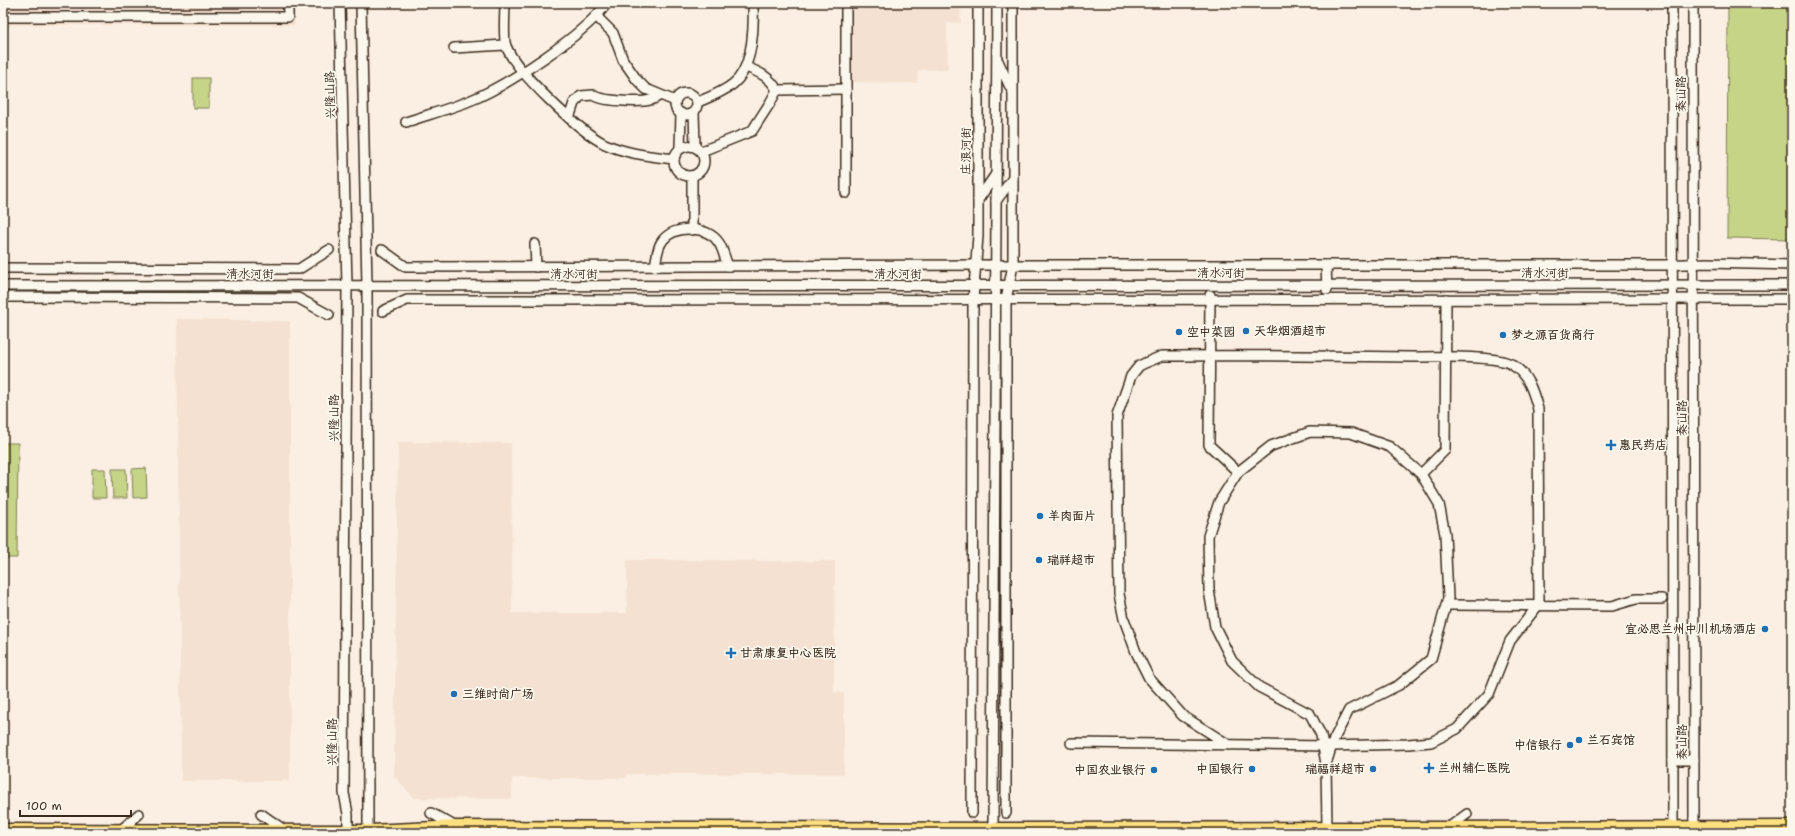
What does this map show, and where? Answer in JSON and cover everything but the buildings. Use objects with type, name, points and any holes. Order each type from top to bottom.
[{"type":"main road","points":[[3,830],[284,830],[368,832],[457,827],[993,831],[1326,828],[1694,830],[1792,827]]},
{"type":"street","points":[[3,17],[288,17],[288,3]]},
{"type":"street","name":"兴隆山路","points":[[340,3],[347,286],[344,793],[348,814],[348,832]]},
{"type":"street","points":[[361,3],[367,286],[368,832]]},
{"type":"street","points":[[505,3],[505,45],[523,72],[570,118],[587,133],[606,144],[634,154],[674,159]]},
{"type":"street","points":[[406,122],[470,101],[523,72],[566,42],[596,16],[607,3]]},
{"type":"street","points":[[698,102],[692,94],[685,92],[679,95],[675,101],[676,108],[681,114],[680,148],[674,159],[675,167],[680,173],[692,176],[699,173],[704,166],[705,158],[698,149],[694,112],[698,102],[733,85],[741,77],[746,67],[753,30],[753,3]]},
{"type":"street","points":[[846,3],[846,193]]},
{"type":"street","name":"庄浪河街","points":[[972,812],[972,300],[978,236],[978,3]]},
{"type":"street","points":[[993,831],[997,3]]},
{"type":"street","points":[[1006,813],[1006,300],[1013,265],[1013,3]]},
{"type":"street","name":"秦山路","points":[[1672,3],[1674,830]]},
{"type":"street","name":"秦山路","points":[[1693,3],[1694,830]]},
{"type":"street","points":[[596,16],[613,33],[623,60],[629,71],[646,89],[659,96],[675,101]]},
{"type":"street","points":[[454,48],[505,45]]},
{"type":"street","points":[[997,58],[1013,92]]},
{"type":"street","points":[[746,67],[764,75],[774,84],[777,90]]},
{"type":"street","points":[[777,90],[846,89]]},
{"type":"street","points":[[680,148],[687,145],[698,149],[752,131],[777,90]]},
{"type":"street","points":[[570,118],[574,103],[581,96],[593,95],[597,98],[610,100],[651,100],[659,96]]},
{"type":"street","points":[[681,114],[688,115],[694,112]]},
{"type":"street","points":[[978,200],[996,174]]},
{"type":"street","points":[[692,176],[692,230]]},
{"type":"street","points":[[996,201],[1013,178]]},
{"type":"street","points":[[656,266],[658,249],[663,240],[675,232],[692,230],[709,234],[719,242],[728,266]]},
{"type":"street","points":[[535,244],[536,267]]},
{"type":"street","points":[[3,268],[299,269],[329,250]]},
{"type":"street","points":[[382,250],[406,267],[1693,264],[1792,266]]},
{"type":"street","points":[[1326,265],[1327,299]]},
{"type":"street","points":[[1210,285],[1209,445],[1238,472]]},
{"type":"street","name":"清水河街","points":[[3,286],[1792,285]]},
{"type":"street","points":[[3,297],[298,298],[329,314]]},
{"type":"street","points":[[1421,474],[1445,450],[1446,299]]},
{"type":"street","points":[[382,311],[407,300],[1792,299]]},
{"type":"street","points":[[1071,743],[1229,745],[1327,746],[1431,742],[1457,729],[1489,694],[1510,641],[1539,604],[1538,409],[1528,380],[1520,371],[1510,364],[1498,360],[1446,357],[1210,355],[1162,356],[1150,359],[1139,366],[1131,376],[1117,416],[1118,594],[1124,620],[1136,652],[1149,678],[1183,716],[1229,745]]},
{"type":"street","points":[[1326,828],[1327,746],[1349,710],[1399,685],[1431,659],[1448,598],[1445,534],[1439,504],[1421,474],[1390,447],[1351,433],[1310,432],[1271,446],[1238,472],[1219,502],[1208,536],[1209,590],[1215,627],[1232,661],[1259,687],[1310,714],[1327,746]]},
{"type":"street","points":[[1446,605],[1539,604],[1612,606],[1636,599],[1662,599]]},
{"type":"street","points":[[1673,760],[1694,760]]},
{"type":"street","points":[[431,813],[457,827]]},
{"type":"street","points":[[121,830],[139,814]]},
{"type":"street","points":[[261,814],[284,830]]},
{"type":"street","points":[[1448,828],[1467,814]]},
{"type":"shaded area","points":[[3,3],[295,3],[295,25],[11,25],[3,32]]},
{"type":"shaded area","points":[[851,3],[960,3],[961,23],[947,23],[948,69],[918,70],[917,83],[850,82]]},
{"type":"shaded area","points":[[177,319],[290,321],[290,781],[181,781]]},
{"type":"shaded area","points":[[398,442],[511,443],[512,613],[627,613],[627,560],[835,561],[834,692],[844,693],[844,774],[627,774],[627,778],[512,778],[512,799],[414,798],[394,776]]},
{"type":"green space","points":[[1728,3],[1792,3],[1792,239],[1727,238]]},
{"type":"green space","points":[[193,78],[209,78],[209,108],[193,108]]},
{"type":"green space","points":[[3,443],[18,443],[17,558],[3,558]]},
{"type":"green space","points":[[146,468],[147,497],[133,498],[132,469]]},
{"type":"green space","points":[[92,469],[105,469],[106,498],[92,498]]},
{"type":"green space","points":[[112,469],[126,469],[127,498],[113,498]]},
{"type":"place","name":"天华烟酒超市","points":[[1246,331]]},
{"type":"place","name":"空中菜园","points":[[1179,332]]},
{"type":"place","name":"梦之源百货商行","points":[[1503,335]]},
{"type":"place","name":"惠民药店","points":[[1611,445]]},
{"type":"place","name":"羊肉面片","points":[[1040,516]]},
{"type":"place","name":"瑞祥超市","points":[[1039,560]]},
{"type":"place","name":"宜必思兰州中川机场酒店","points":[[1765,629]]},
{"type":"place","name":"甘肃康复中心医院","points":[[731,653]]},
{"type":"place","name":"三维时尚广场","points":[[454,694]]},
{"type":"place","name":"兰石宾馆","points":[[1579,740]]},
{"type":"place","name":"中信银行","points":[[1570,745]]},
{"type":"place","name":"兰州辅仁医院","points":[[1429,768]]},
{"type":"place","name":"中国银行","points":[[1252,769]]},
{"type":"place","name":"瑞福祥超市","points":[[1373,769]]},
{"type":"place","name":"中国农业银行","points":[[1154,770]]}]
